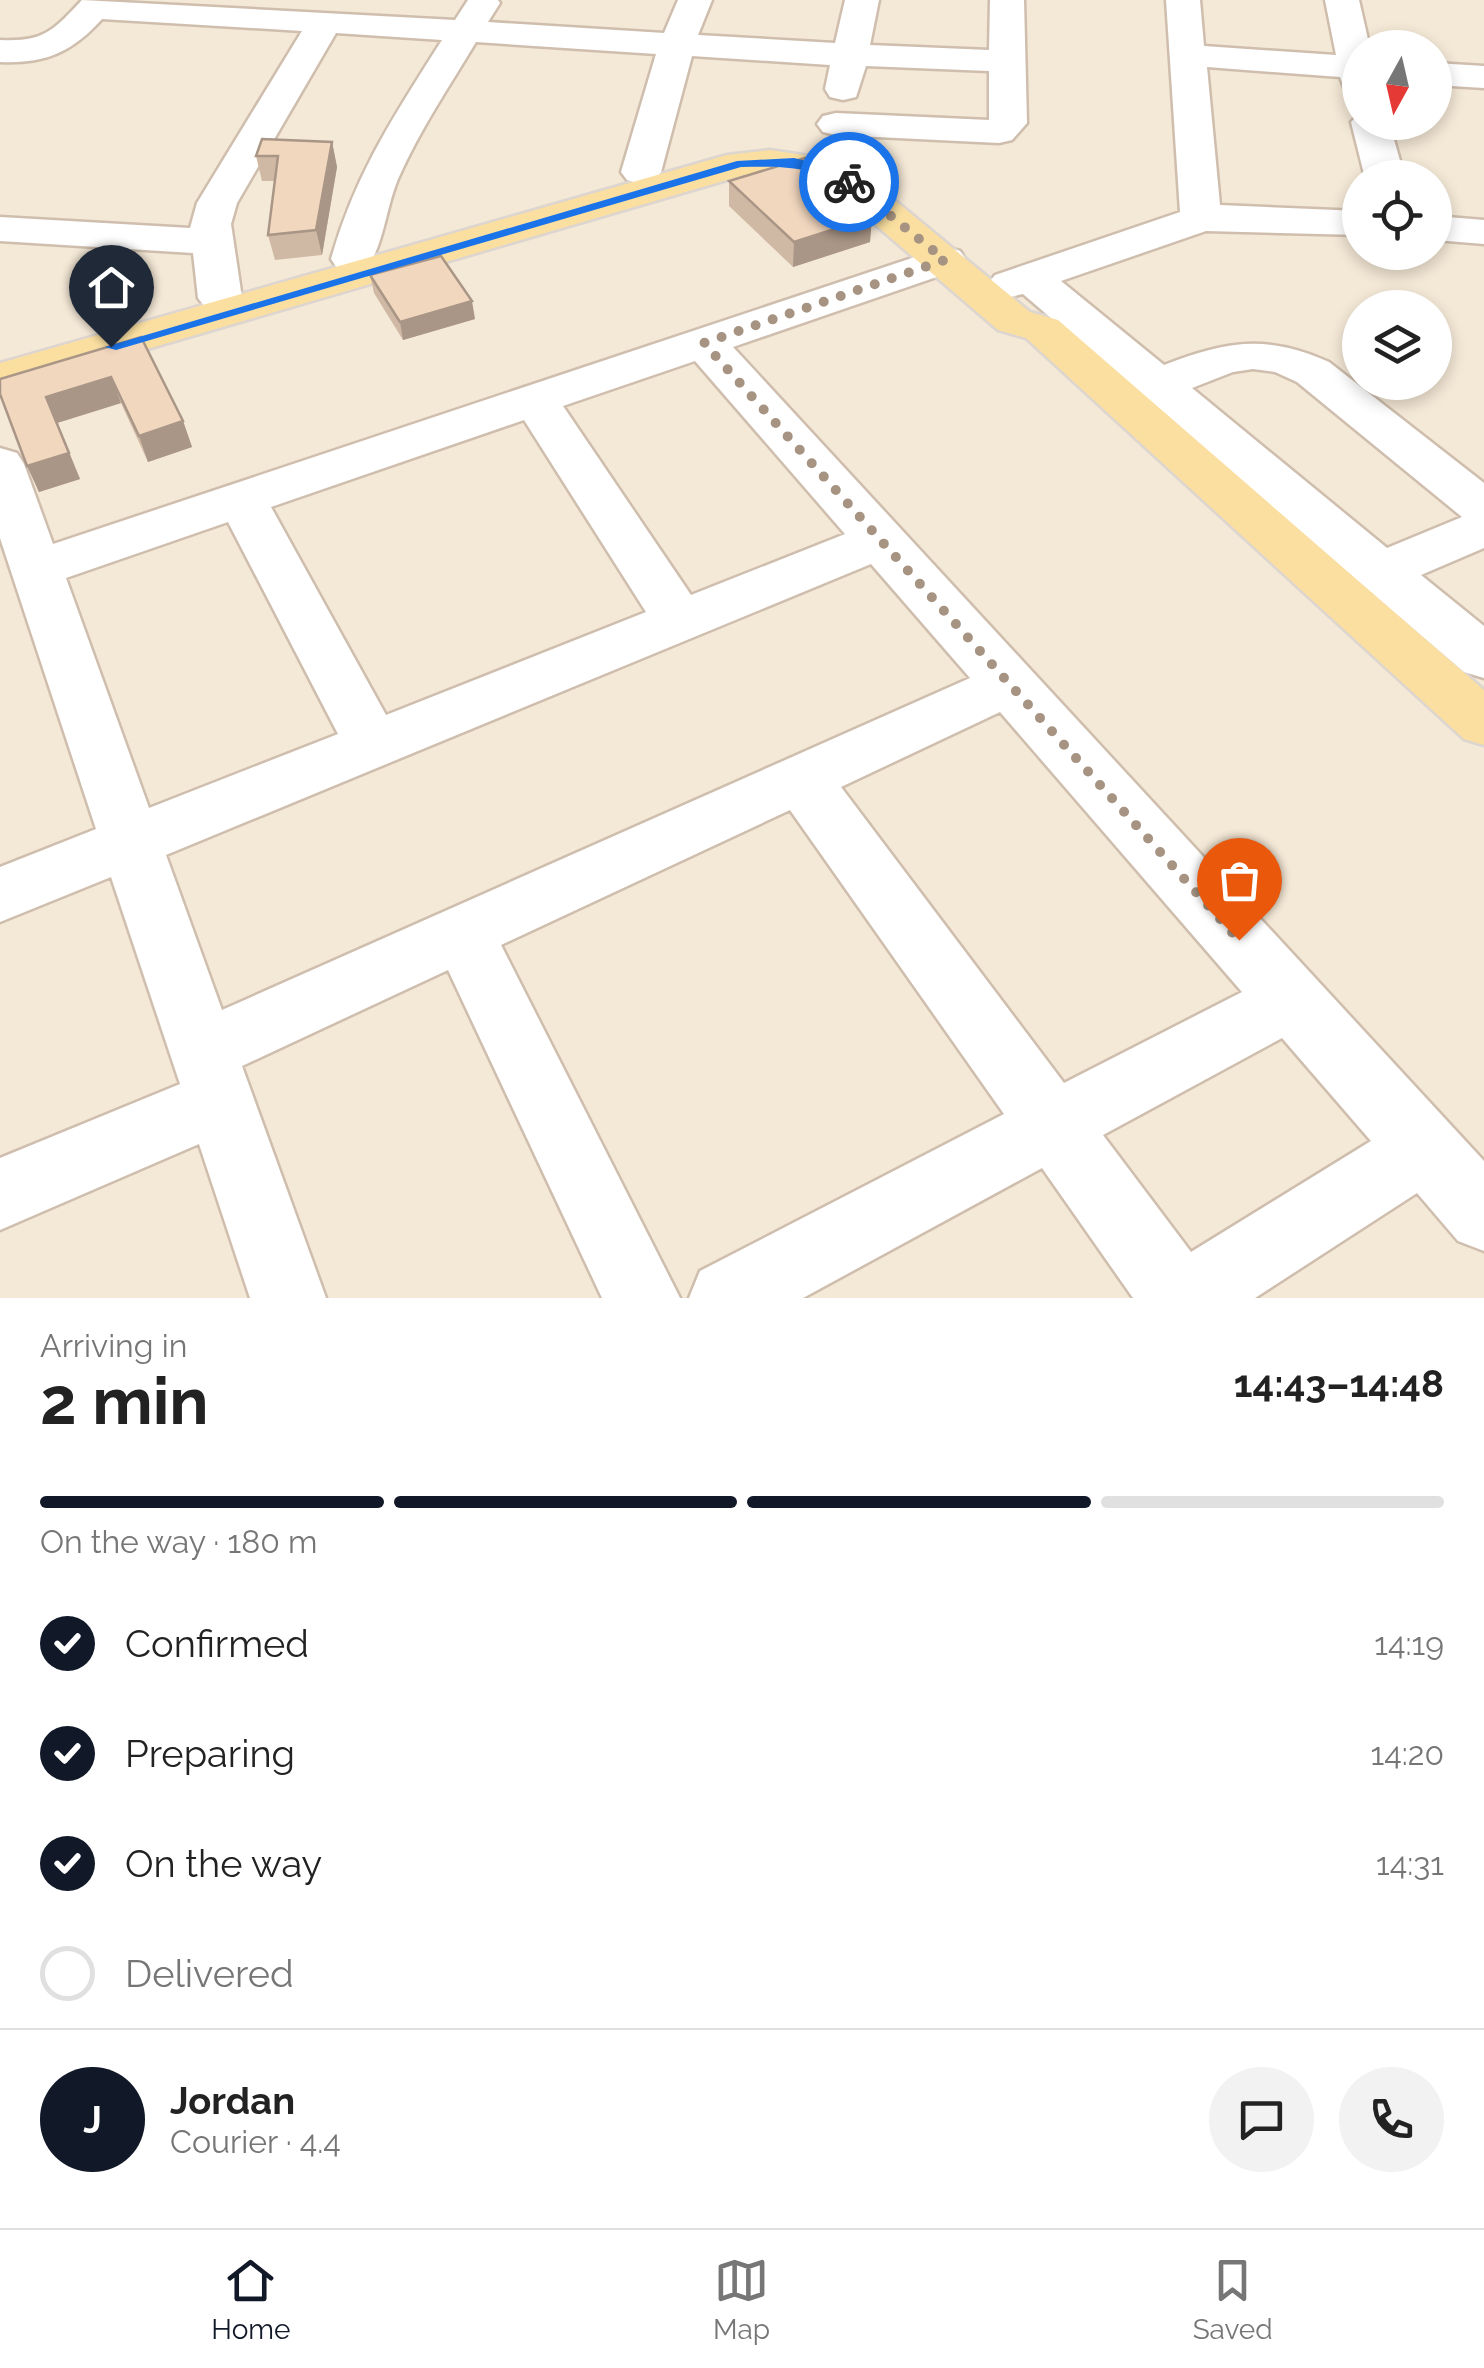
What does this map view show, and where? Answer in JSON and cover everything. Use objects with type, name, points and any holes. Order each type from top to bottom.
[{"type":"main road","points":[[0,358],[220,298],[641,172],[731,149],[832,137],[851,158],[1020,281],[1037,310],[1042,329]]},
{"type":"main road","points":[[0,378],[741,163],[782,161],[823,168],[849,182],[1014,321],[1042,329],[1480,720]]},
{"type":"street","points":[[641,172],[677,44],[695,0]]},
{"type":"street","points":[[862,0],[832,137],[999,132],[1008,123],[1007,0]]},
{"type":"street","points":[[1183,0],[1201,220]]},
{"type":"street","points":[[1342,0],[1348,30]]},
{"type":"street","points":[[0,51],[27,53],[52,48],[98,4],[324,24],[476,15],[677,44],[849,55],[1007,58]]},
{"type":"street","points":[[352,259],[367,203],[390,152],[476,15]]},
{"type":"street","points":[[220,298],[210,224],[227,183],[324,24]]},
{"type":"street","points":[[1187,55],[1342,72]]},
{"type":"street","points":[[1452,75],[1484,77]]},
{"type":"street","points":[[1020,281],[1201,220],[1225,217],[1342,223]]},
{"type":"street","points":[[0,229],[210,242]]},
{"type":"street","points":[[1452,229],[1484,232]]},
{"type":"street","points":[[39,568],[945,260]]},
{"type":"street","points":[[1020,281],[1158,384],[1484,658]]},
{"type":"street","points":[[704,343],[1484,1215]]},
{"type":"street","points":[[1158,384],[1240,354],[1263,352],[1287,358],[1313,372],[1484,509]]},
{"type":"street","points":[[536,401],[680,620]]},
{"type":"street","points":[[0,464],[288,1298]]},
{"type":"street","points":[[242,502],[372,744]]},
{"type":"street","points":[[1381,571],[1484,528]]},
{"type":"street","points":[[0,894],[880,540]]},
{"type":"street","points":[[0,1194],[462,933],[1010,684]]},
{"type":"street","points":[[801,779],[1179,1298]]},
{"type":"street","points":[[462,933],[642,1298]]},
{"type":"street","points":[[727,1298],[1292,1000]]},
{"type":"street","points":[[1187,1298],[1424,1148]]},
{"type":"shaded area","points":[[0,0],[1484,0],[1484,1298],[0,1298]]},
{"type":"building","points":[[262,139],[332,142],[316,230],[268,235],[278,156],[256,156]]},
{"type":"building","points":[[805,158],[872,217],[794,242],[729,181]]},
{"type":"building","points":[[441,256],[472,301],[400,322],[370,275]]},
{"type":"building","points":[[141,337],[183,421],[139,436],[111,377],[46,397],[69,453],[27,466],[0,394],[0,379]]},
{"type":"way so far","points":[[849,182],[945,260],[704,343],[1239,940]]},
{"type":"route","points":[[111,347],[741,163],[794,162],[823,168],[849,182]]}]
